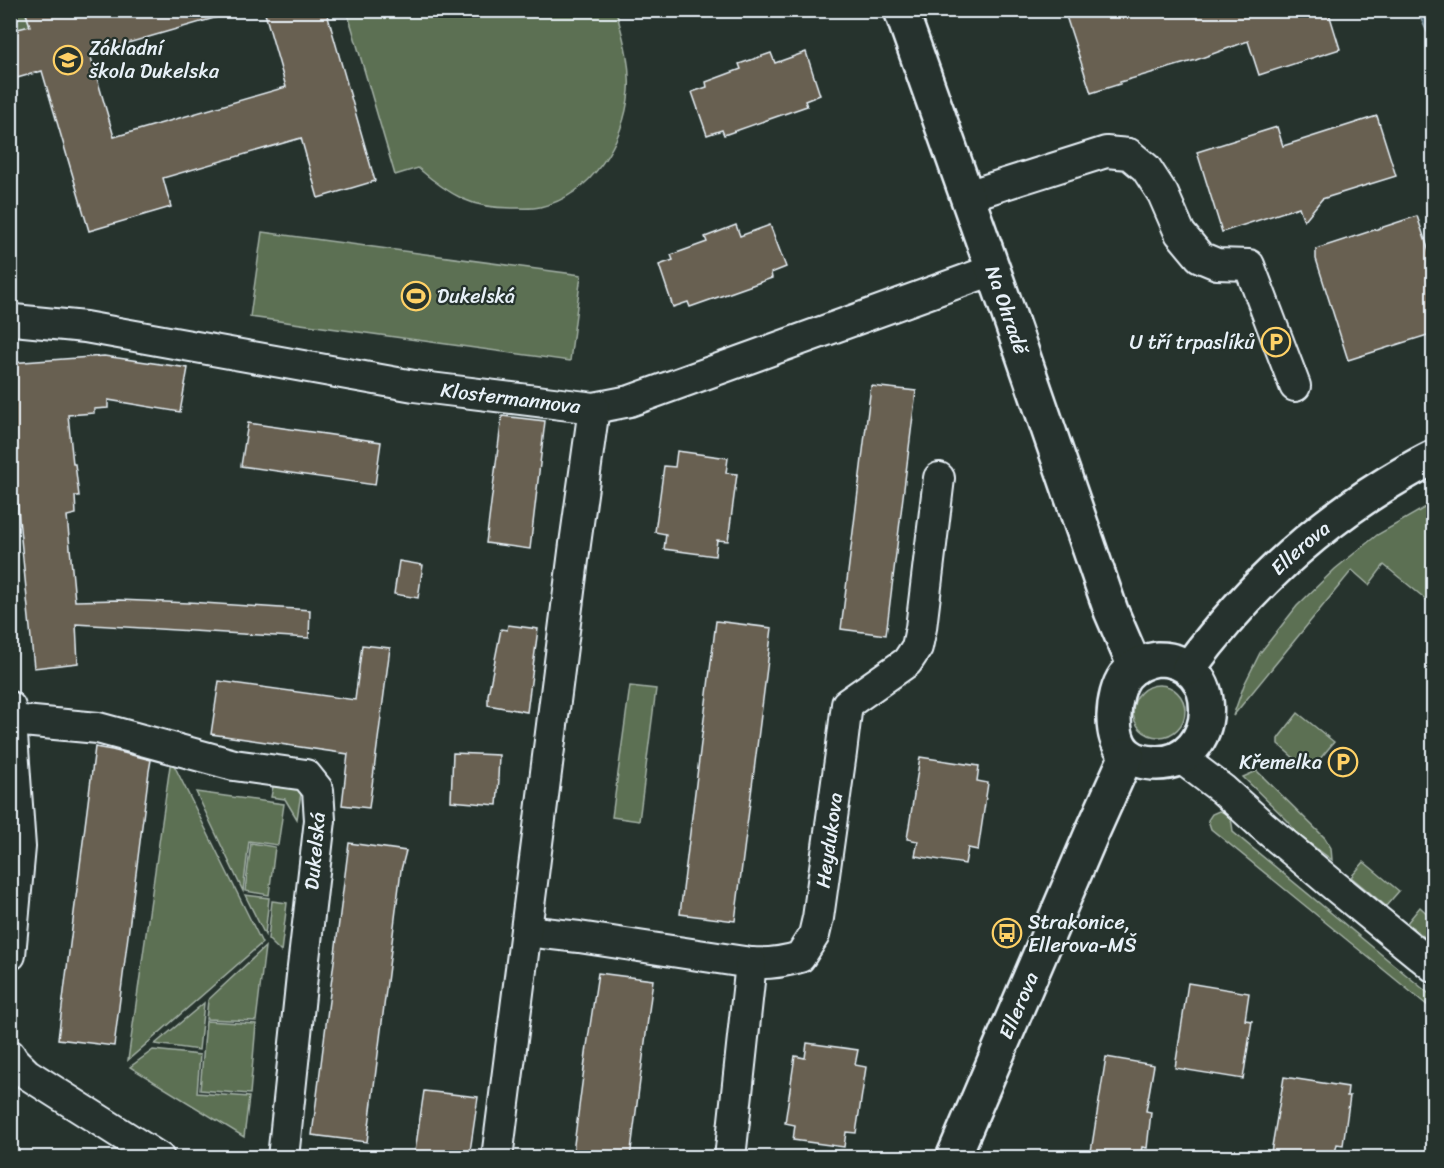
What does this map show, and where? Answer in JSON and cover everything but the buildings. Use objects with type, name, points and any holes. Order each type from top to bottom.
[{"type":"street","name":"Na Ohradě","points":[[901,10],[1111,611],[1135,667]]},
{"type":"street","points":[[967,196],[1106,152],[1129,154],[1146,168],[1163,194],[1180,234],[1200,257],[1217,264],[1249,265],[1295,386]]},
{"type":"street","name":"Klostermannova","points":[[10,321],[85,327],[414,386],[594,408],[630,401],[993,270]]},
{"type":"street","points":[[497,1158],[594,408]]},
{"type":"street","name":"Ellerova","points":[[1189,668],[1248,596],[1295,550],[1356,503],[1421,462],[1434,457]]},
{"type":"street","name":"Heydukova","points":[[526,931],[751,963],[768,964],[800,957],[814,934],[818,918],[847,704],[908,662],[916,647],[921,628],[939,478]]},
{"type":"street","points":[[1164,659],[1178,662],[1189,668],[1200,682],[1205,698],[1205,723],[1198,740],[1187,754],[1170,762],[1138,760],[1128,755],[1123,750],[1114,724],[1114,707],[1125,676],[1135,667],[1150,660],[1164,659]]},
{"type":"street","name":"Dukelská","points":[[10,955],[20,847],[13,780],[11,713],[98,728],[234,765],[306,775],[318,790],[320,820],[283,1158]]},
{"type":"street","name":"Ellerova","points":[[953,1158],[1091,835],[1128,755]]},
{"type":"street","points":[[1181,758],[1222,789],[1434,967]]},
{"type":"street","points":[[730,1158],[751,963]]},
{"type":"street","points":[[10,1055],[27,1074],[159,1158]]},
{"type":"green space","points":[[11,11],[25,11],[30,26],[11,31]]},
{"type":"green space","points":[[347,11],[616,11],[626,50],[629,91],[626,110],[612,147],[602,164],[575,191],[559,201],[537,208],[500,208],[469,201],[445,189],[418,168],[395,175]]},
{"type":"green space","name":"Dukelská","points":[[262,232],[581,275],[570,361],[250,317]]},
{"type":"green space","points":[[1433,503],[1433,605],[1384,565],[1369,585],[1352,570],[1233,716],[1244,685],[1260,653],[1297,606],[1335,569],[1377,535]]},
{"type":"green space","points":[[1159,685],[1173,689],[1181,697],[1185,711],[1181,725],[1173,733],[1159,737],[1145,733],[1137,725],[1133,711],[1137,697],[1145,689]]},
{"type":"green space","points":[[630,686],[656,689],[639,821],[612,817]]},
{"type":"green space","points":[[1298,713],[1334,742],[1311,768],[1304,767],[1278,744],[1278,739]]},
{"type":"green space","points":[[171,759],[262,943],[128,1060]]},
{"type":"green space","points":[[1257,771],[1325,838],[1331,848],[1332,860],[1296,833],[1288,821],[1243,777]]},
{"type":"green space","points":[[275,776],[303,780],[297,819],[285,799],[271,797]]},
{"type":"green space","points":[[196,792],[284,804],[278,845],[249,841],[243,891]]},
{"type":"green space","points":[[1219,811],[1230,818],[1233,832],[1433,997],[1433,1010],[1211,829],[1208,820],[1212,814]]},
{"type":"green space","points":[[251,843],[275,847],[269,895],[245,891]]},
{"type":"green space","points":[[1364,862],[1399,891],[1386,906],[1351,877]]},
{"type":"green space","points":[[245,895],[269,898],[265,935]]},
{"type":"green space","points":[[272,901],[287,903],[281,952],[268,939]]},
{"type":"green space","points":[[1420,907],[1433,919],[1433,944],[1407,923]]},
{"type":"green space","points":[[265,947],[256,1021],[206,1019],[208,1000]]},
{"type":"green space","points":[[204,1003],[199,1050],[155,1044]]},
{"type":"green space","points":[[206,1021],[256,1024],[250,1094],[200,1090]]},
{"type":"green space","points":[[153,1050],[200,1055],[197,1093],[249,1097],[244,1137],[130,1067]]},
{"type":"water","points":[[1417,11],[1433,11],[1433,44]]},
{"type":"place","name":"Základní škola Dukelska","points":[[68,60]]},
{"type":"place","name":"Dukelská","points":[[416,296]]},
{"type":"place","name":"U tří trpaslíků","points":[[1276,342]]},
{"type":"place","name":"Křemelka","points":[[1343,762]]},
{"type":"place","name":"Strakonice, Ellerova-MŠ","points":[[1007,933]]}]
